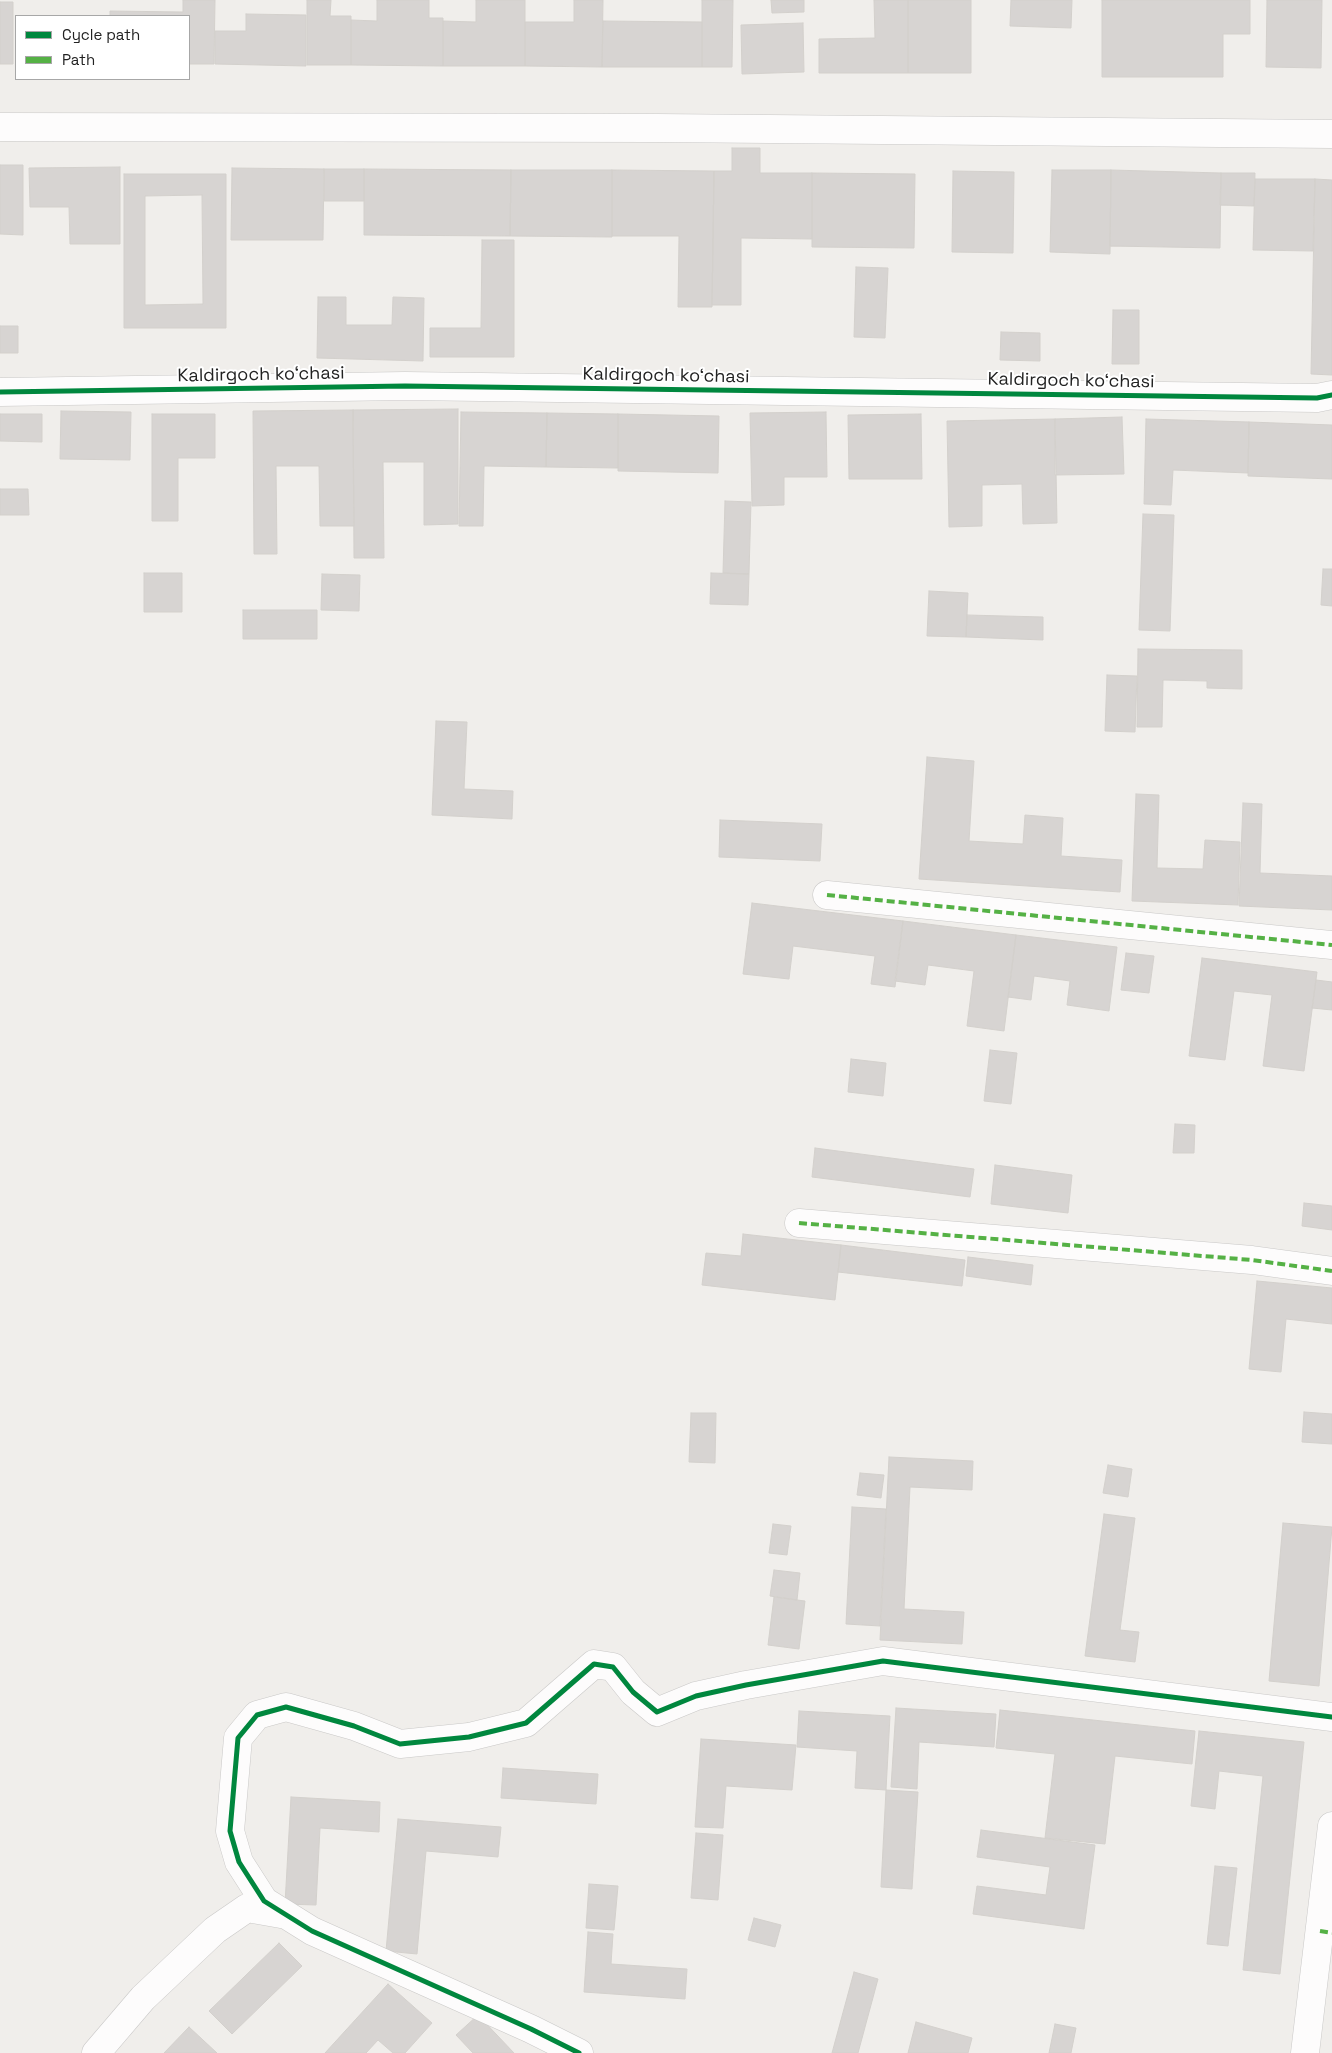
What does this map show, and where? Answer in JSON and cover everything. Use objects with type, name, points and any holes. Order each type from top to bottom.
[{"type":"street","points":[[0,127],[667,128],[1332,134]]},
{"type":"street","name":"Kaldirgoch koʻchasi","points":[[0,392],[405,386],[1318,398],[1332,395]]},
{"type":"street","points":[[827,895],[1332,945]]},
{"type":"street","points":[[799,1223],[1252,1260],[1332,1271]]},
{"type":"street","points":[[579,2053],[531,2029],[312,1931],[264,1901],[239,1862],[230,1831],[238,1738],[257,1714],[286,1707],[354,1726],[400,1744],[468,1737],[526,1723],[594,1664],[613,1667],[633,1692],[658,1712],[696,1696],[883,1661],[1332,1717]]},
{"type":"street","points":[[1305,2053],[1326,1932],[1332,1826]]},
{"type":"street","points":[[96,2053],[143,1998],[215,1930],[247,1908],[285,1914]]},
{"type":"building","points":[[183,0],[215,0],[214,64],[190,64],[190,15],[110,15],[110,11],[183,12]]},
{"type":"building","points":[[307,0],[331,0],[330,16],[351,16],[351,65],[307,65]]},
{"type":"building","points":[[377,0],[429,0],[429,18],[443,18],[443,66],[351,65],[351,20],[377,21]]},
{"type":"building","points":[[476,0],[525,0],[525,66],[443,66],[443,21],[476,22]]},
{"type":"building","points":[[574,0],[603,0],[602,67],[525,66],[525,22],[574,22]]},
{"type":"building","points":[[702,0],[733,0],[732,67],[702,67]]},
{"type":"building","points":[[771,0],[804,0],[804,12],[772,13]]},
{"type":"building","points":[[874,0],[908,0],[908,73],[819,73],[819,39],[875,38]]},
{"type":"building","points":[[908,0],[971,0],[971,73],[908,73]]},
{"type":"building","points":[[1011,0],[1072,0],[1071,28],[1010,26]]},
{"type":"building","points":[[1102,0],[1250,0],[1250,34],[1223,34],[1223,77],[1102,77]]},
{"type":"building","points":[[1267,0],[1322,0],[1321,68],[1266,67]]},
{"type":"building","points":[[0,2],[13,2],[13,64],[0,64]]},
{"type":"building","points":[[246,14],[306,15],[306,66],[215,64],[215,31],[246,31]]},
{"type":"building","points":[[603,21],[702,22],[702,67],[602,67]]},
{"type":"building","points":[[803,23],[804,72],[742,74],[741,25]]},
{"type":"building","points":[[732,148],[760,148],[760,173],[812,173],[812,239],[741,238],[741,305],[712,305],[714,171],[732,171]]},
{"type":"building","points":[[0,165],[23,165],[23,235],[0,234]]},
{"type":"building","points":[[120,167],[120,244],[70,244],[69,207],[30,207],[29,168]]},
{"type":"building","points":[[232,168],[324,169],[323,240],[231,240]]},
{"type":"building","points":[[324,169],[364,169],[364,201],[324,201]]},
{"type":"building","points":[[364,169],[511,170],[510,236],[364,235]]},
{"type":"building","points":[[511,170],[612,170],[612,237],[510,236]]},
{"type":"building","points":[[612,170],[714,171],[712,307],[678,307],[679,236],[612,236]]},
{"type":"building","points":[[1052,170],[1111,170],[1110,254],[1050,252]]},
{"type":"building","points":[[1111,170],[1221,173],[1220,248],[1110,246]]},
{"type":"building","points":[[953,171],[1014,172],[1013,253],[952,252]]},
{"type":"building","points":[[812,173],[915,174],[914,248],[812,247]]},
{"type":"building","points":[[1221,173],[1255,173],[1254,206],[1220,205]]},
{"type":"building","points":[[124,174],[226,174],[226,328],[124,328]],"holes":[[[202,195],[203,304],[145,305],[145,196]]]},
{"type":"building","points":[[1255,179],[1315,179],[1313,251],[1253,250]]},
{"type":"building","points":[[1315,179],[1332,180],[1332,375],[1311,374]]},
{"type":"building","points":[[482,240],[514,240],[514,357],[430,357],[430,328],[481,328]]},
{"type":"building","points":[[856,267],[888,268],[885,338],[854,337]]},
{"type":"building","points":[[318,297],[346,297],[346,325],[392,325],[393,297],[424,298],[423,361],[317,358]]},
{"type":"building","points":[[1113,310],[1139,310],[1139,364],[1112,364]]},
{"type":"building","points":[[0,326],[18,326],[18,353],[0,353]]},
{"type":"building","points":[[1001,332],[1040,333],[1040,361],[1000,360]]},
{"type":"building","points":[[458,409],[458,524],[424,525],[424,462],[383,462],[384,558],[354,558],[353,410]]},
{"type":"building","points":[[353,410],[354,526],[320,526],[319,466],[276,466],[277,554],[254,554],[253,411]]},
{"type":"building","points":[[61,411],[131,412],[130,460],[60,459]]},
{"type":"building","points":[[461,412],[547,413],[546,467],[484,466],[483,526],[459,526]]},
{"type":"building","points":[[826,412],[827,477],[784,477],[784,505],[752,506],[750,413]]},
{"type":"building","points":[[547,413],[618,414],[618,468],[546,467]]},
{"type":"building","points":[[0,414],[42,414],[42,442],[0,441]]},
{"type":"building","points":[[152,414],[215,414],[215,458],[178,458],[178,521],[152,521]]},
{"type":"building","points":[[618,414],[719,416],[718,473],[618,471]]},
{"type":"building","points":[[921,414],[922,479],[849,479],[848,415]]},
{"type":"building","points":[[1122,417],[1124,474],[1055,475],[1055,419]]},
{"type":"building","points":[[1055,419],[1057,523],[1023,524],[1022,484],[982,485],[982,526],[949,527],[947,421]]},
{"type":"building","points":[[1146,419],[1249,422],[1248,473],[1173,470],[1171,505],[1144,504]]},
{"type":"building","points":[[1249,422],[1332,425],[1332,479],[1248,476]]},
{"type":"building","points":[[0,489],[28,489],[29,515],[0,515]]},
{"type":"building","points":[[725,501],[751,502],[749,574],[723,573]]},
{"type":"building","points":[[1143,514],[1174,515],[1170,631],[1139,630]]},
{"type":"building","points":[[1323,569],[1332,569],[1332,606],[1321,605]]},
{"type":"building","points":[[144,573],[182,573],[182,612],[144,612]]},
{"type":"building","points":[[711,573],[749,574],[748,605],[710,604]]},
{"type":"building","points":[[322,574],[360,575],[359,611],[321,610]]},
{"type":"building","points":[[929,591],[968,593],[966,637],[927,636]]},
{"type":"building","points":[[243,610],[317,610],[317,639],[243,639]]},
{"type":"building","points":[[967,615],[1043,617],[1043,640],[966,637]]},
{"type":"building","points":[[1138,649],[1242,650],[1242,689],[1207,688],[1207,681],[1163,680],[1162,727],[1137,727]]},
{"type":"building","points":[[1107,675],[1137,676],[1135,732],[1105,731]]},
{"type":"building","points":[[436,721],[467,722],[464,789],[513,791],[512,819],[432,815]]},
{"type":"building","points":[[927,757],[974,761],[969,841],[1023,844],[1025,815],[1063,818],[1061,856],[1122,860],[1120,892],[919,879]]},
{"type":"building","points":[[1136,794],[1159,795],[1157,868],[1203,869],[1205,840],[1240,842],[1238,905],[1132,901]]},
{"type":"building","points":[[1243,803],[1262,804],[1260,873],[1332,876],[1332,910],[1239,906]]},
{"type":"building","points":[[720,820],[822,824],[820,861],[719,857]]},
{"type":"building","points":[[752,903],[903,921],[895,987],[871,984],[875,956],[793,946],[789,979],[743,974]]},
{"type":"building","points":[[903,921],[1016,935],[1004,1031],[967,1026],[974,971],[928,965],[925,985],[895,981]]},
{"type":"building","points":[[1016,935],[1117,947],[1109,1011],[1067,1005],[1070,981],[1034,976],[1031,1000],[1008,997]]},
{"type":"building","points":[[1126,953],[1154,956],[1149,993],[1121,990]]},
{"type":"building","points":[[1202,958],[1317,972],[1304,1071],[1263,1066],[1272,995],[1234,991],[1225,1060],[1189,1056]]},
{"type":"building","points":[[1316,980],[1332,982],[1332,1010],[1312,1008]]},
{"type":"building","points":[[990,1050],[1017,1053],[1011,1104],[984,1101]]},
{"type":"building","points":[[851,1059],[886,1063],[883,1096],[848,1092]]},
{"type":"building","points":[[1175,1124],[1195,1125],[1194,1153],[1173,1153]]},
{"type":"building","points":[[815,1148],[974,1169],[970,1197],[812,1177]]},
{"type":"building","points":[[995,1165],[1072,1175],[1068,1213],[991,1204]]},
{"type":"building","points":[[1304,1203],[1332,1206],[1332,1230],[1302,1226]]},
{"type":"building","points":[[743,1234],[841,1245],[835,1300],[702,1285],[706,1253],[741,1256]]},
{"type":"building","points":[[841,1245],[965,1260],[962,1286],[838,1272]]},
{"type":"building","points":[[968,1257],[1033,1265],[1031,1285],[966,1276]]},
{"type":"building","points":[[1257,1281],[1332,1288],[1332,1324],[1286,1319],[1281,1372],[1249,1369]]},
{"type":"building","points":[[1304,1412],[1332,1414],[1332,1444],[1302,1442]]},
{"type":"building","points":[[691,1413],[716,1413],[715,1463],[689,1462]]},
{"type":"building","points":[[889,1457],[973,1461],[972,1490],[910,1487],[904,1609],[964,1612],[962,1644],[880,1640]]},
{"type":"building","points":[[1108,1465],[1132,1469],[1128,1497],[1103,1493]]},
{"type":"building","points":[[860,1473],[884,1475],[881,1498],[857,1495]]},
{"type":"building","points":[[852,1507],[886,1509],[880,1626],[846,1624]]},
{"type":"building","points":[[1104,1514],[1135,1518],[1120,1630],[1139,1632],[1135,1662],[1085,1656]]},
{"type":"building","points":[[1283,1523],[1332,1527],[1319,1686],[1269,1681]]},
{"type":"building","points":[[773,1524],[791,1526],[787,1555],[769,1553]]},
{"type":"building","points":[[774,1570],[800,1573],[797,1600],[770,1596]]},
{"type":"building","points":[[774,1597],[805,1601],[799,1649],[768,1645]]},
{"type":"building","points":[[896,1708],[996,1714],[994,1747],[919,1742],[917,1789],[891,1787]]},
{"type":"building","points":[[1000,1710],[1195,1731],[1192,1764],[1115,1756],[1105,1844],[1045,1838],[1055,1754],[996,1748]]},
{"type":"building","points":[[799,1711],[890,1716],[886,1790],[855,1788],[857,1751],[797,1747]]},
{"type":"building","points":[[1199,1731],[1304,1742],[1280,1974],[1243,1970],[1263,1776],[1219,1771],[1215,1809],[1191,1806]]},
{"type":"building","points":[[701,1739],[796,1745],[792,1790],[726,1786],[723,1828],[695,1827]]},
{"type":"building","points":[[503,1768],[598,1774],[596,1804],[501,1798]]},
{"type":"building","points":[[886,1790],[918,1792],[912,1889],[881,1887]]},
{"type":"building","points":[[291,1797],[380,1802],[379,1832],[320,1828],[316,1905],[285,1904]]},
{"type":"building","points":[[398,1819],[501,1827],[498,1857],[426,1851],[417,1954],[386,1951]]},
{"type":"building","points":[[981,1830],[1095,1845],[1084,1929],[973,1914],[977,1886],[1046,1895],[1050,1867],[977,1857]]},
{"type":"building","points":[[696,1833],[723,1835],[718,1900],[691,1898]]},
{"type":"building","points":[[1215,1866],[1237,1868],[1228,1946],[1207,1944]]},
{"type":"building","points":[[589,1884],[618,1886],[614,1930],[586,1928]]},
{"type":"building","points":[[754,1918],[781,1925],[775,1947],[748,1940]]},
{"type":"building","points":[[588,1932],[613,1934],[611,1964],[687,1969],[685,1999],[584,1992]]},
{"type":"building","points":[[279,1943],[302,1966],[232,2034],[209,2011]]},
{"type":"building","points":[[854,1972],[878,1979],[858,2053],[832,2053]]},
{"type":"building","points":[[388,1984],[432,2023],[405,2053],[393,2053],[378,2040],[366,2053],[325,2053]]},
{"type":"building","points":[[478,2015],[514,2053],[473,2053],[456,2035]]},
{"type":"building","points":[[916,2022],[972,2038],[968,2053],[908,2053]]},
{"type":"building","points":[[1055,2024],[1076,2028],[1071,2053],[1049,2053]]},
{"type":"building","points":[[189,2027],[217,2053],[164,2053]]},
{"type":"marked path","points":[[827,895],[1332,945]]},
{"type":"marked path","points":[[799,1223],[1252,1260],[1332,1271]]},
{"type":"marked path","points":[[1320,1931],[1332,1933]]},
{"type":"cycle path","points":[[0,392],[405,386],[1317,398],[1332,395]]},
{"type":"cycle path","points":[[579,2053],[531,2029],[312,1931],[264,1901],[239,1862],[230,1831],[238,1738],[257,1715],[286,1707],[354,1726],[400,1744],[469,1737],[526,1723],[594,1664],[613,1667],[633,1692],[657,1712],[696,1696],[746,1685],[883,1661],[1332,1717]]}]
